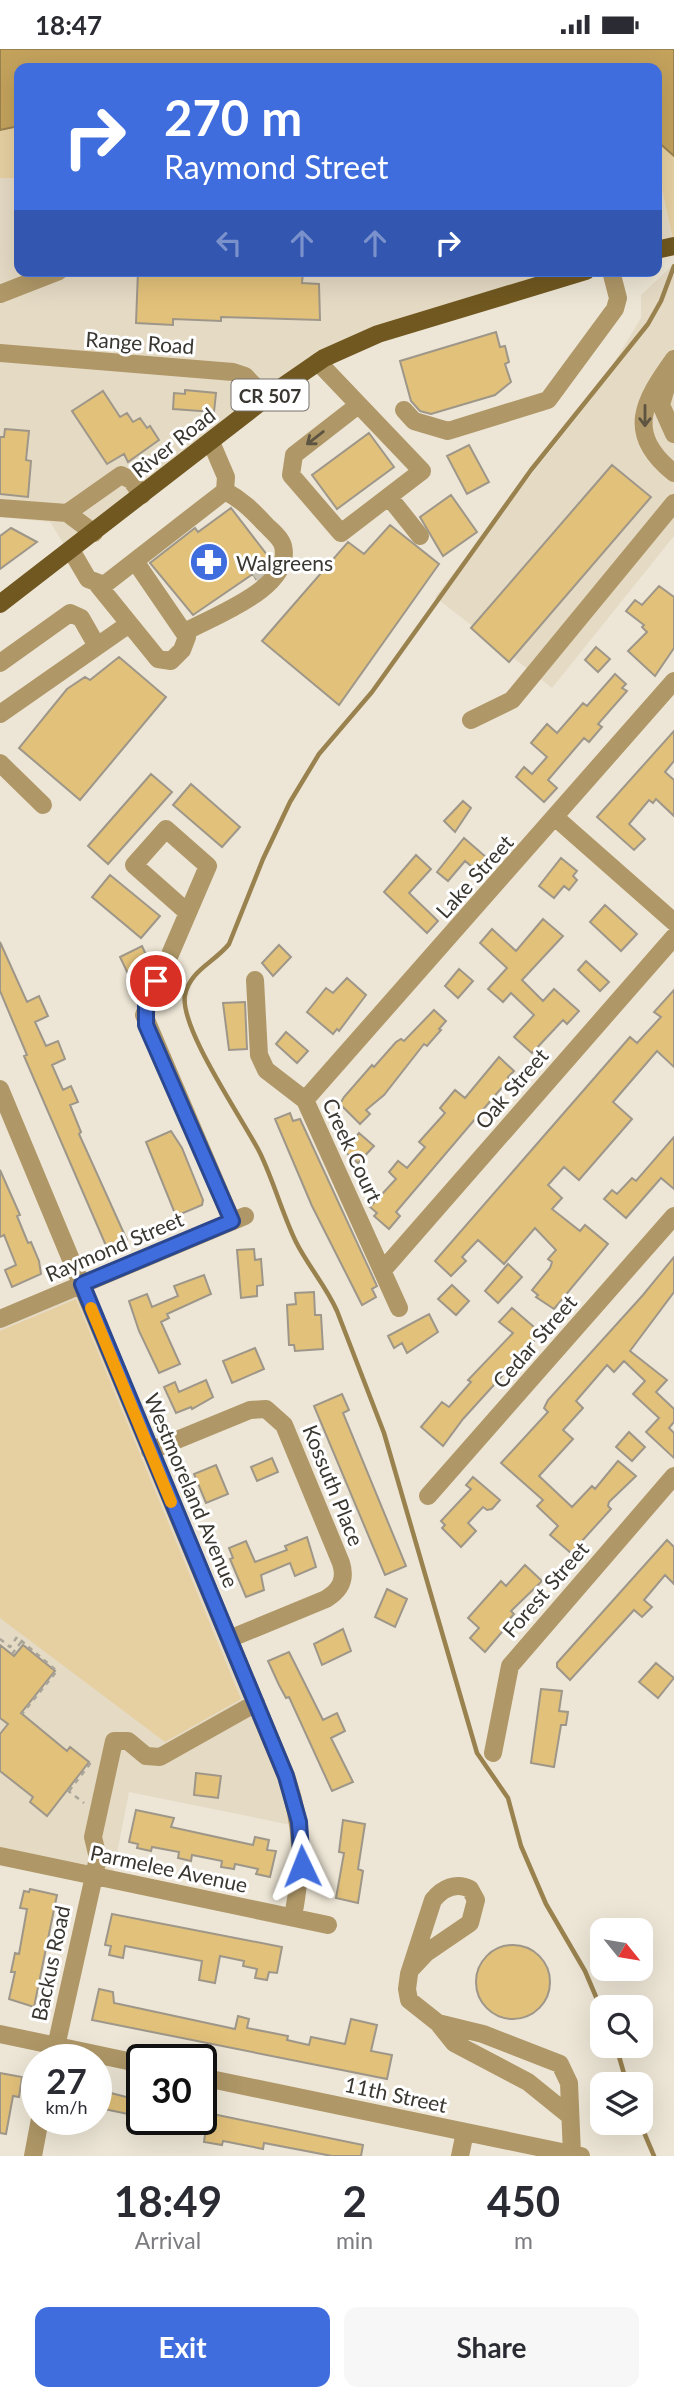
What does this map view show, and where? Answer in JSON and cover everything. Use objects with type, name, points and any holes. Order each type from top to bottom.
[{"type":"main road","name":"River Road","points":[[0,604],[266,398],[318,362],[377,334],[566,277]]},
{"type":"street","points":[[0,294],[44,277]]},
{"type":"street","points":[[404,410],[414,421],[449,431],[548,400],[619,302],[613,277]]},
{"type":"street","name":"Range Road","points":[[0,353],[233,372],[245,376],[266,398]]},
{"type":"street","points":[[674,359],[661,400],[664,417],[674,434]]},
{"type":"street","points":[[671,464],[646,437],[642,413],[649,394],[674,359]]},
{"type":"street","points":[[318,362],[357,406],[422,471],[341,533],[291,475],[294,455],[357,406]]},
{"type":"street","points":[[98,585],[104,585],[225,491],[226,477],[211,442]]},
{"type":"street","points":[[67,513],[121,475],[131,480],[142,495]]},
{"type":"street","points":[[217,614],[232,596],[273,565],[280,540],[242,500],[225,491]]},
{"type":"street","points":[[389,497],[420,536]]},
{"type":"street","points":[[471,720],[512,700],[674,503]]},
{"type":"street","points":[[0,508],[67,513],[94,533]]},
{"type":"street","points":[[71,550],[88,579],[98,585],[158,659],[171,661],[182,650],[187,637],[135,561]]},
{"type":"street","points":[[185,632],[267,587],[278,575],[273,565]]},
{"type":"street","points":[[0,663],[71,613],[81,618],[97,646]]},
{"type":"street","points":[[0,714],[129,624]]},
{"type":"street","name":"Lake Street","points":[[305,1100],[674,681]]},
{"type":"street","points":[[0,763],[43,805]]},
{"type":"street","points":[[556,818],[674,922]]},
{"type":"street","points":[[166,829],[208,866],[187,912],[134,865],[166,829]]},
{"type":"street","name":"Raymond Street","points":[[0,1319],[239,1219],[144,1015],[187,912]]},
{"type":"street","name":"Oak Street","points":[[383,1270],[674,937]]},
{"type":"street","name":"Creek Court","points":[[255,981],[259,1055],[266,1070],[305,1100],[400,1308]]},
{"type":"street","name":"Westmoreland Avenue","points":[[0,1089],[286,1776],[299,1822],[302,1866],[293,1917]]},
{"type":"street","name":"Cedar Street","points":[[428,1496],[674,1216]]},
{"type":"street","name":"Kossuth Place","points":[[150,1451],[250,1410],[266,1409],[284,1425],[341,1563],[344,1573],[342,1584],[336,1593],[326,1599],[229,1639]]},
{"type":"street","name":"Forest Street","points":[[494,1753],[510,1666],[674,1476]]},
{"type":"street","name":"Backus Road","points":[[56,2044],[98,1857],[93,1837],[114,1741],[128,1741],[146,1755],[160,1757],[256,1703]]},
{"type":"street","name":"Parmelee Avenue","points":[[0,1856],[328,1925]]},
{"type":"street","points":[[411,1969],[426,1953],[470,1923],[476,1900],[470,1889],[454,1886],[439,1892],[433,1900],[411,1969],[407,1989],[409,2000],[438,2024],[454,2043],[545,2093],[570,2116]]},
{"type":"street","points":[[438,2024],[483,2034],[554,2060],[564,2069],[569,2083],[570,2116],[576,2155]]},
{"type":"street","points":[[0,2034],[28,2044]]},
{"type":"street","points":[[523,2080],[533,2052]]},
{"type":"street","name":"11th Street","points":[[217,2080],[576,2155]]},
{"type":"street","points":[[460,2156],[465,2132]]},
{"type":"street","points":[[33,2156],[37,2135]]},
{"type":"path","points":[[0,1639],[5,1646],[10,1647],[17,1637],[57,1671],[22,1714]]},
{"type":"path","points":[[12,1654],[22,1641]]},
{"type":"path","points":[[87,1805],[68,1791],[90,1764],[95,1767]]},
{"type":"shaded area","points":[[0,49],[674,49],[674,156],[662,145],[662,63],[14,63],[14,127],[0,130]]},
{"type":"shaded area","points":[[14,127],[14,178],[0,178],[0,130]]},
{"type":"shaded area","points":[[662,145],[674,156],[674,244],[662,189]]},
{"type":"shaded area","points":[[0,178],[14,178],[14,277],[567,277],[351,345],[69,552],[50,522],[0,517]]},
{"type":"shaded area","points":[[662,189],[674,244],[662,248]]},
{"type":"shaded area","points":[[674,264],[674,536],[552,688],[435,597],[597,391],[641,318],[641,295]]},
{"type":"shaded area","points":[[82,1284],[286,1776],[291,1825],[129,1792],[112,1879],[0,1856],[0,1319]]},
{"type":"shaded area","points":[[76,1299],[241,1699],[165,1742],[0,1618],[0,1331]]},
{"type":"building","points":[[138,277],[303,277],[302,283],[319,284],[320,320],[221,317],[221,321],[173,319],[173,325],[136,323]]},
{"type":"building","points":[[496,332],[500,347],[505,346],[509,362],[505,364],[511,382],[495,395],[431,414],[420,411],[411,401],[400,361]]},
{"type":"building","points":[[185,390],[216,393],[214,412],[173,409],[174,393],[185,394]]},
{"type":"building","points":[[103,391],[120,417],[127,413],[133,422],[140,418],[147,428],[150,426],[159,440],[128,462],[124,454],[107,464],[72,411]]},
{"type":"building","points":[[5,429],[29,431],[26,460],[31,461],[28,497],[0,494],[0,437],[4,437]]},
{"type":"building","points":[[369,433],[394,467],[337,509],[312,475]]},
{"type":"building","points":[[469,445],[489,482],[467,494],[447,456]]},
{"type":"building","points":[[612,465],[651,497],[509,662],[471,628]]},
{"type":"building","points":[[451,495],[477,532],[443,556],[420,517]]},
{"type":"building","name":"Walgreens","points":[[231,508],[271,560],[256,579],[253,574],[193,615],[150,563],[195,528],[198,532]]},
{"type":"building","points":[[390,525],[439,564],[339,705],[262,641],[348,542],[364,554]]},
{"type":"building","points":[[11,528],[37,542],[0,569],[0,536]]},
{"type":"building","points":[[659,586],[674,597],[674,648],[655,676],[628,651],[647,632],[642,627],[644,625],[626,611],[635,600],[642,605]]},
{"type":"building","points":[[596,647],[610,659],[598,672],[585,660]]},
{"type":"building","points":[[119,657],[166,697],[80,800],[19,748],[67,689],[85,677],[90,680]]},
{"type":"building","points":[[615,674],[626,684],[622,688],[627,691],[598,724],[602,727],[589,742],[584,738],[548,780],[557,788],[544,802],[516,777],[524,767],[532,774],[547,757],[531,743],[547,724],[557,733],[583,703],[587,706]]},
{"type":"building","points":[[674,731],[674,761],[665,772],[674,780],[674,816],[656,799],[653,803],[649,800],[629,824],[645,839],[634,850],[597,817]]},
{"type":"building","points":[[151,774],[172,792],[108,864],[88,846]]},
{"type":"building","points":[[191,784],[240,827],[222,847],[173,805]]},
{"type":"building","points":[[463,801],[471,808],[455,832],[444,821]]},
{"type":"building","points":[[464,838],[494,864],[483,876],[465,861],[448,881],[437,872]]},
{"type":"building","points":[[416,855],[431,869],[409,893],[438,921],[427,933],[384,892]]},
{"type":"building","points":[[561,858],[577,871],[573,876],[577,880],[569,890],[564,886],[554,898],[539,886]]},
{"type":"building","points":[[110,875],[160,916],[141,938],[92,897]]},
{"type":"building","points":[[605,905],[637,934],[621,951],[590,922]]},
{"type":"building","points":[[543,919],[563,936],[522,980],[543,1001],[554,989],[579,1011],[567,1024],[563,1020],[532,1053],[514,1037],[534,1015],[511,993],[503,1002],[488,989],[507,968],[480,943],[492,929],[516,951]]},
{"type":"building","points":[[0,942],[27,1002],[39,996],[48,1016],[35,1022],[46,1046],[58,1041],[65,1059],[52,1065],[63,1090],[71,1086],[78,1102],[70,1105],[81,1132],[79,1134],[127,1240],[107,1248],[24,1056],[27,1055],[0,991]]},
{"type":"building","points":[[279,945],[291,957],[273,976],[262,963]]},
{"type":"building","points":[[142,946],[152,968],[130,978],[120,957]]},
{"type":"building","points":[[586,961],[609,982],[600,991],[578,970]]},
{"type":"building","points":[[459,969],[473,981],[458,998],[445,986]]},
{"type":"building","points":[[347,978],[366,995],[339,1031],[337,1029],[333,1034],[307,1012],[326,988],[333,993]]},
{"type":"building","points":[[674,990],[674,1067],[657,1051],[613,1102],[632,1119],[579,1180],[564,1167],[548,1185],[562,1198],[552,1209],[580,1231],[585,1225],[608,1244],[554,1309],[536,1297],[538,1295],[532,1290],[550,1268],[552,1262],[548,1259],[556,1250],[535,1228],[504,1264],[478,1240],[462,1257],[466,1261],[451,1276],[435,1261],[630,1037],[637,1043],[661,1017],[654,1012]]},
{"type":"building","points":[[245,1002],[247,1049],[229,1050],[223,1003]]},
{"type":"building","points":[[434,1010],[446,1021],[439,1029],[441,1030],[427,1046],[424,1044],[384,1095],[366,1110],[370,1114],[360,1124],[340,1104],[344,1097],[372,1065],[374,1067],[396,1042],[401,1039],[404,1041]]},
{"type":"building","points":[[286,1032],[308,1051],[297,1063],[276,1044]]},
{"type":"building","points":[[499,1057],[514,1071],[508,1077],[510,1078],[396,1212],[400,1216],[389,1229],[374,1216],[377,1213],[370,1207],[396,1179],[389,1172],[398,1161],[407,1168],[425,1147],[419,1142],[445,1113],[440,1108],[455,1090],[465,1098]]},
{"type":"building","points":[[290,1113],[293,1121],[300,1119],[377,1286],[372,1289],[376,1297],[362,1305],[312,1206],[275,1119]]},
{"type":"building","points":[[171,1131],[182,1148],[203,1200],[202,1205],[176,1216],[146,1142]]},
{"type":"building","points":[[359,1133],[374,1146],[358,1163],[344,1151]]},
{"type":"building","points":[[674,1137],[674,1189],[661,1178],[626,1218],[604,1199],[612,1190],[617,1194],[632,1178],[636,1181]]},
{"type":"building","points":[[0,1170],[20,1215],[17,1216],[28,1243],[31,1242],[39,1261],[41,1274],[12,1287],[5,1270],[16,1265],[4,1235],[0,1237]]},
{"type":"building","points":[[254,1249],[255,1260],[261,1259],[263,1285],[257,1286],[257,1296],[241,1298],[237,1250]]},
{"type":"building","points":[[674,1257],[674,1292],[630,1351],[667,1380],[656,1392],[674,1409],[674,1422],[669,1428],[674,1433],[674,1458],[646,1432],[659,1418],[633,1394],[645,1381],[624,1361],[614,1372],[607,1365],[576,1401],[583,1408],[563,1430],[573,1439],[539,1476],[572,1507],[592,1486],[595,1489],[618,1461],[636,1476],[609,1502],[611,1509],[571,1553],[550,1535],[558,1526],[537,1506],[543,1500],[501,1463],[548,1412],[544,1408],[548,1400]]},
{"type":"building","points":[[508,1264],[522,1277],[498,1303],[485,1291]]},
{"type":"building","points":[[204,1275],[211,1294],[167,1314],[169,1318],[161,1322],[180,1364],[159,1373],[139,1331],[129,1301],[147,1294],[152,1307],[178,1296],[174,1286]]},
{"type":"building","points":[[452,1285],[469,1301],[456,1315],[438,1299]]},
{"type":"building","points":[[314,1292],[315,1315],[321,1315],[323,1349],[295,1351],[294,1345],[289,1345],[287,1305],[296,1304],[295,1293]]},
{"type":"building","points":[[512,1308],[541,1333],[463,1419],[443,1446],[421,1427],[442,1402],[449,1407],[471,1382],[468,1380],[513,1333],[499,1322]]},
{"type":"building","points":[[429,1314],[438,1332],[407,1353],[402,1343],[394,1348],[388,1336]]},
{"type":"building","points":[[255,1348],[264,1369],[232,1383],[223,1361]]},
{"type":"building","points":[[206,1380],[213,1397],[192,1409],[191,1407],[176,1413],[164,1387],[175,1382],[179,1392]]},
{"type":"building","points":[[342,1394],[349,1410],[343,1413],[406,1566],[385,1575],[314,1406]]},
{"type":"building","points":[[629,1432],[645,1447],[632,1461],[616,1447]]},
{"type":"building","points":[[272,1458],[278,1472],[257,1481],[251,1467]]},
{"type":"building","points":[[216,1465],[228,1494],[206,1503],[194,1474]]},
{"type":"building","points":[[473,1477],[500,1500],[492,1509],[483,1507],[468,1523],[476,1531],[461,1547],[442,1528],[445,1525],[441,1521],[471,1489],[466,1485]]},
{"type":"building","points":[[307,1537],[316,1567],[295,1576],[290,1563],[261,1575],[264,1590],[246,1597],[230,1559],[233,1558],[229,1548],[246,1541],[255,1562],[287,1550],[285,1546]]},
{"type":"building","points":[[667,1540],[674,1547],[674,1584],[665,1575],[644,1600],[652,1607],[642,1617],[634,1610],[570,1680],[557,1667],[557,1663]]},
{"type":"building","points":[[525,1565],[542,1581],[511,1611],[514,1614],[505,1624],[507,1626],[485,1652],[470,1638],[479,1628],[468,1618],[501,1581],[506,1586]]},
{"type":"building","points":[[387,1589],[407,1599],[395,1627],[375,1617]]},
{"type":"building","points":[[343,1629],[351,1651],[322,1665],[314,1644]]},
{"type":"building","points":[[0,1645],[14,1656],[23,1645],[55,1671],[21,1713],[67,1751],[70,1747],[89,1762],[47,1816],[30,1802],[33,1797],[0,1771],[0,1734],[8,1724],[0,1718]]},
{"type":"building","points":[[289,1652],[323,1720],[337,1713],[345,1731],[331,1738],[353,1782],[332,1791],[289,1697],[286,1698],[268,1661]]},
{"type":"building","points":[[656,1663],[674,1678],[658,1698],[639,1682]]},
{"type":"building","points":[[541,1689],[562,1691],[559,1711],[568,1712],[566,1725],[561,1725],[554,1767],[531,1763]]},
{"type":"building","points":[[196,1773],[221,1776],[218,1798],[194,1795]]},
{"type":"building","points":[[136,1810],[174,1818],[171,1827],[253,1845],[255,1837],[269,1840],[267,1850],[276,1851],[270,1877],[256,1874],[258,1869],[235,1864],[234,1869],[221,1867],[222,1861],[192,1855],[191,1861],[178,1858],[179,1852],[152,1847],[151,1851],[137,1848],[138,1844],[129,1842]]},
{"type":"building","points":[[343,1820],[365,1824],[358,1869],[363,1871],[358,1903],[336,1898],[344,1853],[339,1852]]},
{"type":"building","points":[[30,1889],[57,1895],[34,2007],[9,1999],[15,1972],[11,1972],[15,1953],[19,1954],[27,1909],[20,1908],[24,1891],[29,1892]]},
{"type":"building","points":[[112,1914],[282,1947],[277,1973],[269,1972],[267,1980],[255,1978],[257,1969],[243,1966],[244,1961],[220,1956],[215,1983],[199,1980],[202,1961],[125,1946],[123,1958],[109,1955],[111,1946],[105,1945]]},
{"type":"building","points":[[513,1945],[527,1948],[539,1956],[547,1968],[550,1982],[547,1996],[539,2008],[527,2016],[513,2019],[499,2016],[487,2008],[479,1996],[476,1982],[479,1968],[487,1956],[499,1948]]},
{"type":"building","points":[[99,1989],[113,1992],[114,2003],[235,2029],[238,2016],[249,2019],[247,2028],[288,2036],[287,2040],[309,2045],[311,2037],[345,2044],[351,2019],[377,2025],[371,2051],[392,2055],[387,2079],[92,2020]]},
{"type":"building","points":[[0,2073],[21,2077],[21,2084],[19,2097],[13,2096],[6,2134],[0,2133]]},
{"type":"building","points":[[112,2093],[126,2097],[126,2114],[112,2111]]},
{"type":"building","points":[[217,2115],[363,2145],[361,2156],[332,2156],[264,2143],[263,2149],[223,2141],[222,2145],[204,2142],[205,2135],[217,2135]]},
{"type":"waterway","points":[[595,1995],[585,1971],[546,1904],[521,1846],[508,1798],[477,1753],[384,1433],[337,1311],[296,1242],[260,1153],[202,1051],[186,1010],[185,995],[197,973],[229,944],[263,859],[290,802],[319,754],[372,692],[531,470],[648,324],[661,301],[674,266]]},
{"type":"waterway","points":[[619,2058],[624,2072]]},
{"type":"waterway","points":[[645,2135],[654,2156]]},
{"type":"tunnel","points":[[256,579],[270,569]]},
{"type":"slow traffic","points":[[91,1308],[171,1502]]},
{"type":"place","name":"Walgreens","points":[[209,562]]},
{"type":"route","points":[[156,981],[146,1004],[146,1025],[232,1221],[82,1284],[286,1776],[299,1822],[302,1866]]}]
